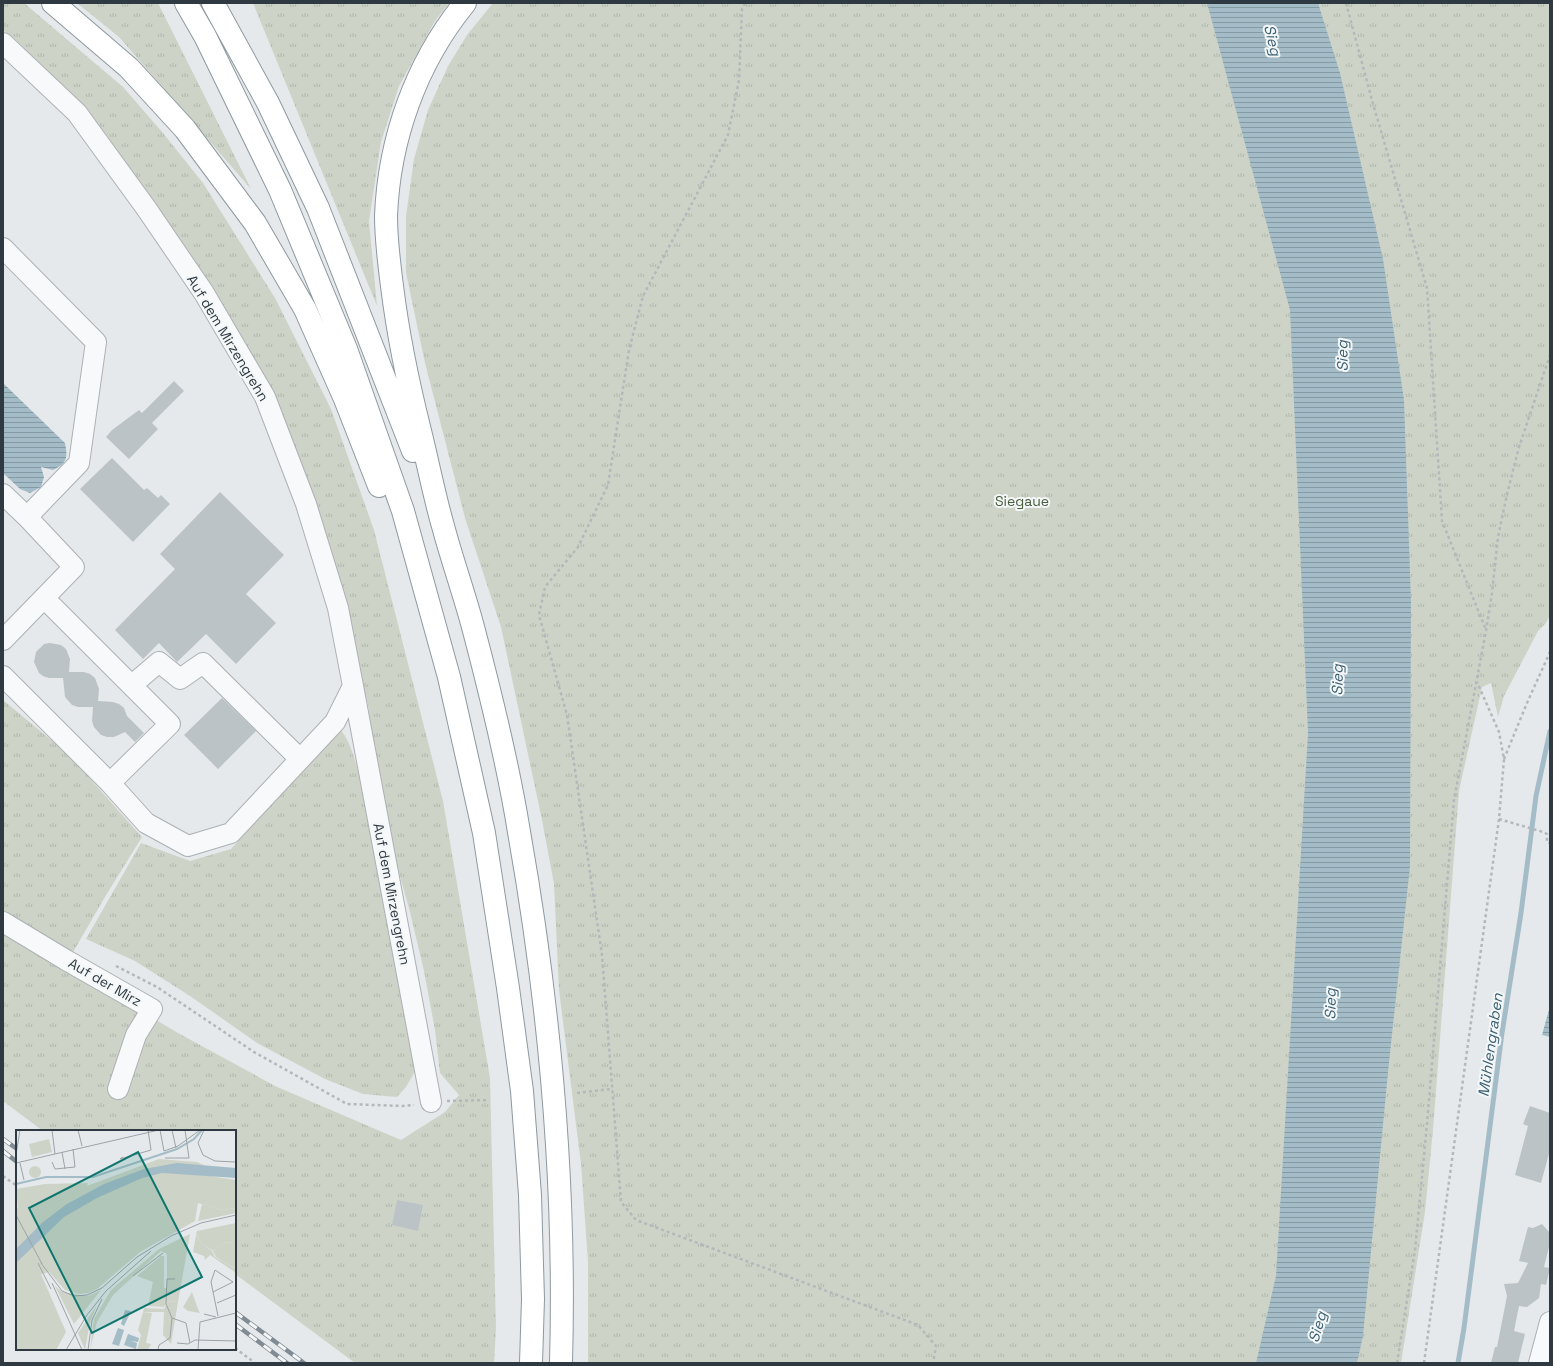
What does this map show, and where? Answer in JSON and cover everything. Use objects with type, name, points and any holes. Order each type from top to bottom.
[{"type":"highway","points":[[53,3],[129,68],[185,129],[255,222],[304,309],[345,399],[390,515],[449,677]]},
{"type":"highway","points":[[186,3],[205,36],[280,190],[346,349],[403,511],[449,677],[484,833],[522,1091],[530,1195],[533,1299],[531,1363]]},
{"type":"highway","points":[[213,3],[268,103],[318,208],[443,526]]},
{"type":"highway","points":[[465,3],[439,39],[422,70],[396,139],[389,178],[386,219],[388,259],[397,324],[410,389],[443,526],[473,626],[498,728],[515,808],[535,933],[552,1077],[560,1204],[562,1268],[561,1363]]},
{"type":"street","name":"Auf dem Mirzengrehn","points":[[3,43],[77,113],[146,208],[204,293],[265,396],[306,504],[338,608],[431,1102]]},
{"type":"street","points":[[3,248],[96,342],[79,463],[27,517]]},
{"type":"street","points":[[3,494],[74,567],[3,640]]},
{"type":"street","points":[[44,598],[170,724],[110,783]]},
{"type":"street","points":[[132,685],[159,662],[180,679],[203,663],[300,759]]},
{"type":"street","points":[[3,676],[110,783],[146,823],[188,846],[231,834],[335,722],[352,686]]},
{"type":"street","name":"Auf der Mirz","points":[[3,922],[152,1009],[136,1035],[118,1089]]},
{"type":"street","points":[[1539,1363],[1550,1322]]},
{"type":"path","points":[[745,3],[742,9],[740,80],[728,135],[642,296],[629,350],[608,485],[578,547],[545,587],[539,615],[568,722],[602,955],[611,1089],[621,1202],[636,1220],[918,1325],[936,1346],[933,1363]]},
{"type":"path","points":[[1346,3],[1373,104],[1428,288],[1442,521],[1486,631]]},
{"type":"path","points":[[1397,1363],[1415,1250],[1454,800],[1486,631],[1498,537],[1507,494],[1519,447],[1550,355]]},
{"type":"path","points":[[1504,758],[1550,652]]},
{"type":"path","points":[[1424,1363],[1498,819],[1504,758],[1499,732],[1476,682]]},
{"type":"path","points":[[1498,819],[1543,832],[1547,834],[1547,842],[1550,843]]},
{"type":"path","points":[[110,963],[157,987],[254,1052],[347,1104],[403,1106],[431,1102],[489,1100]]},
{"type":"path","points":[[577,1093],[611,1089]]},
{"type":"path","points":[[3,1176],[16,1185]]},
{"type":"path","points":[[236,1349],[254,1363]]},
{"type":"green space","points":[[3,3],[24,3],[123,87],[163,133],[203,183],[275,298],[331,409],[374,530],[443,801],[490,1078],[496,1329],[494,1363],[355,1363],[236,1275],[236,1130],[42,1130],[3,1101],[3,700],[68,754],[142,837],[65,966],[178,1033],[275,1086],[401,1140],[445,1112],[459,1095],[440,1073],[435,1030],[424,971],[410,912],[390,840],[368,704],[273,395],[84,106],[14,38],[3,30]]},
{"type":"green space","points":[[77,3],[158,3],[251,189],[119,37]]},
{"type":"green space","points":[[253,3],[449,3],[435,21],[399,86],[381,142],[369,221],[377,306]]},
{"type":"green space","name":"Siegaue","points":[[493,3],[1550,3],[1550,615],[1546,623],[1538,631],[1504,696],[1498,717],[1491,683],[1482,687],[1459,791],[1433,1130],[1425,1212],[1401,1363],[588,1363],[588,1262],[581,1164],[559,990],[554,884],[501,627],[465,518],[425,363],[406,273],[406,216],[414,159],[428,110],[448,66],[467,35]]},
{"type":"green space","points":[[340,730],[346,737],[351,748],[359,776],[418,1066],[406,1087],[397,1097],[363,1094],[325,1079],[257,1043],[190,996],[135,961],[86,939],[141,843],[190,861],[231,849]]},
{"type":"water","name":"Sieg","points":[[1207,3],[1318,3],[1340,73],[1383,259],[1404,400],[1411,601],[1410,866],[1388,1072],[1363,1336],[1357,1363],[1256,1363],[1276,1276],[1308,733],[1290,310]]},
{"type":"water","points":[[3,383],[65,443],[66,456],[64,462],[53,470],[41,467],[44,477],[41,487],[30,493],[20,489],[3,473]]},
{"type":"water","points":[[1550,1006],[1550,1037],[1542,1035]]},
{"type":"building","points":[[174,381],[184,391],[152,423],[158,429],[129,459],[106,437],[112,430],[139,410],[142,413]]},
{"type":"building","points":[[112,458],[144,490],[147,488],[158,498],[161,495],[170,504],[133,542],[80,489]]},
{"type":"building","points":[[220,492],[284,555],[246,594],[276,623],[236,664],[206,634],[177,662],[159,643],[143,659],[115,630],[175,569],[160,554]]},
{"type":"building","points":[[50,643],[61,645],[66,649],[70,659],[69,672],[84,672],[95,678],[99,689],[98,701],[113,702],[124,708],[127,716],[144,733],[135,742],[125,732],[114,737],[101,735],[94,727],[92,721],[93,707],[78,707],[72,705],[65,697],[63,678],[49,678],[39,673],[34,662],[36,652],[44,644]]},
{"type":"building","points":[[222,698],[256,731],[218,769],[184,735]]},
{"type":"building","points":[[1530,1106],[1550,1113],[1550,1150],[1541,1183],[1515,1175],[1528,1126],[1523,1124]]},
{"type":"building","points":[[397,1200],[423,1205],[418,1231],[392,1225]]},
{"type":"building","points":[[1542,1224],[1550,1233],[1550,1243],[1544,1267],[1550,1268],[1546,1285],[1541,1284],[1539,1298],[1527,1307],[1519,1306],[1514,1331],[1525,1334],[1518,1363],[1491,1363],[1495,1347],[1497,1347],[1507,1296],[1504,1284],[1518,1283],[1528,1263],[1519,1261],[1528,1227],[1533,1228]]},
{"type":"waterway","name":"Mühlengraben","points":[[1458,1363],[1464,1328],[1502,1033],[1521,913],[1536,796],[1550,731]]},
{"type":"railway","points":[[3,1139],[16,1148]]},
{"type":"railway","points":[[3,1151],[16,1161]]},
{"type":"railway","points":[[236,1313],[304,1363]]},
{"type":"railway","points":[[236,1325],[287,1363]]}]
